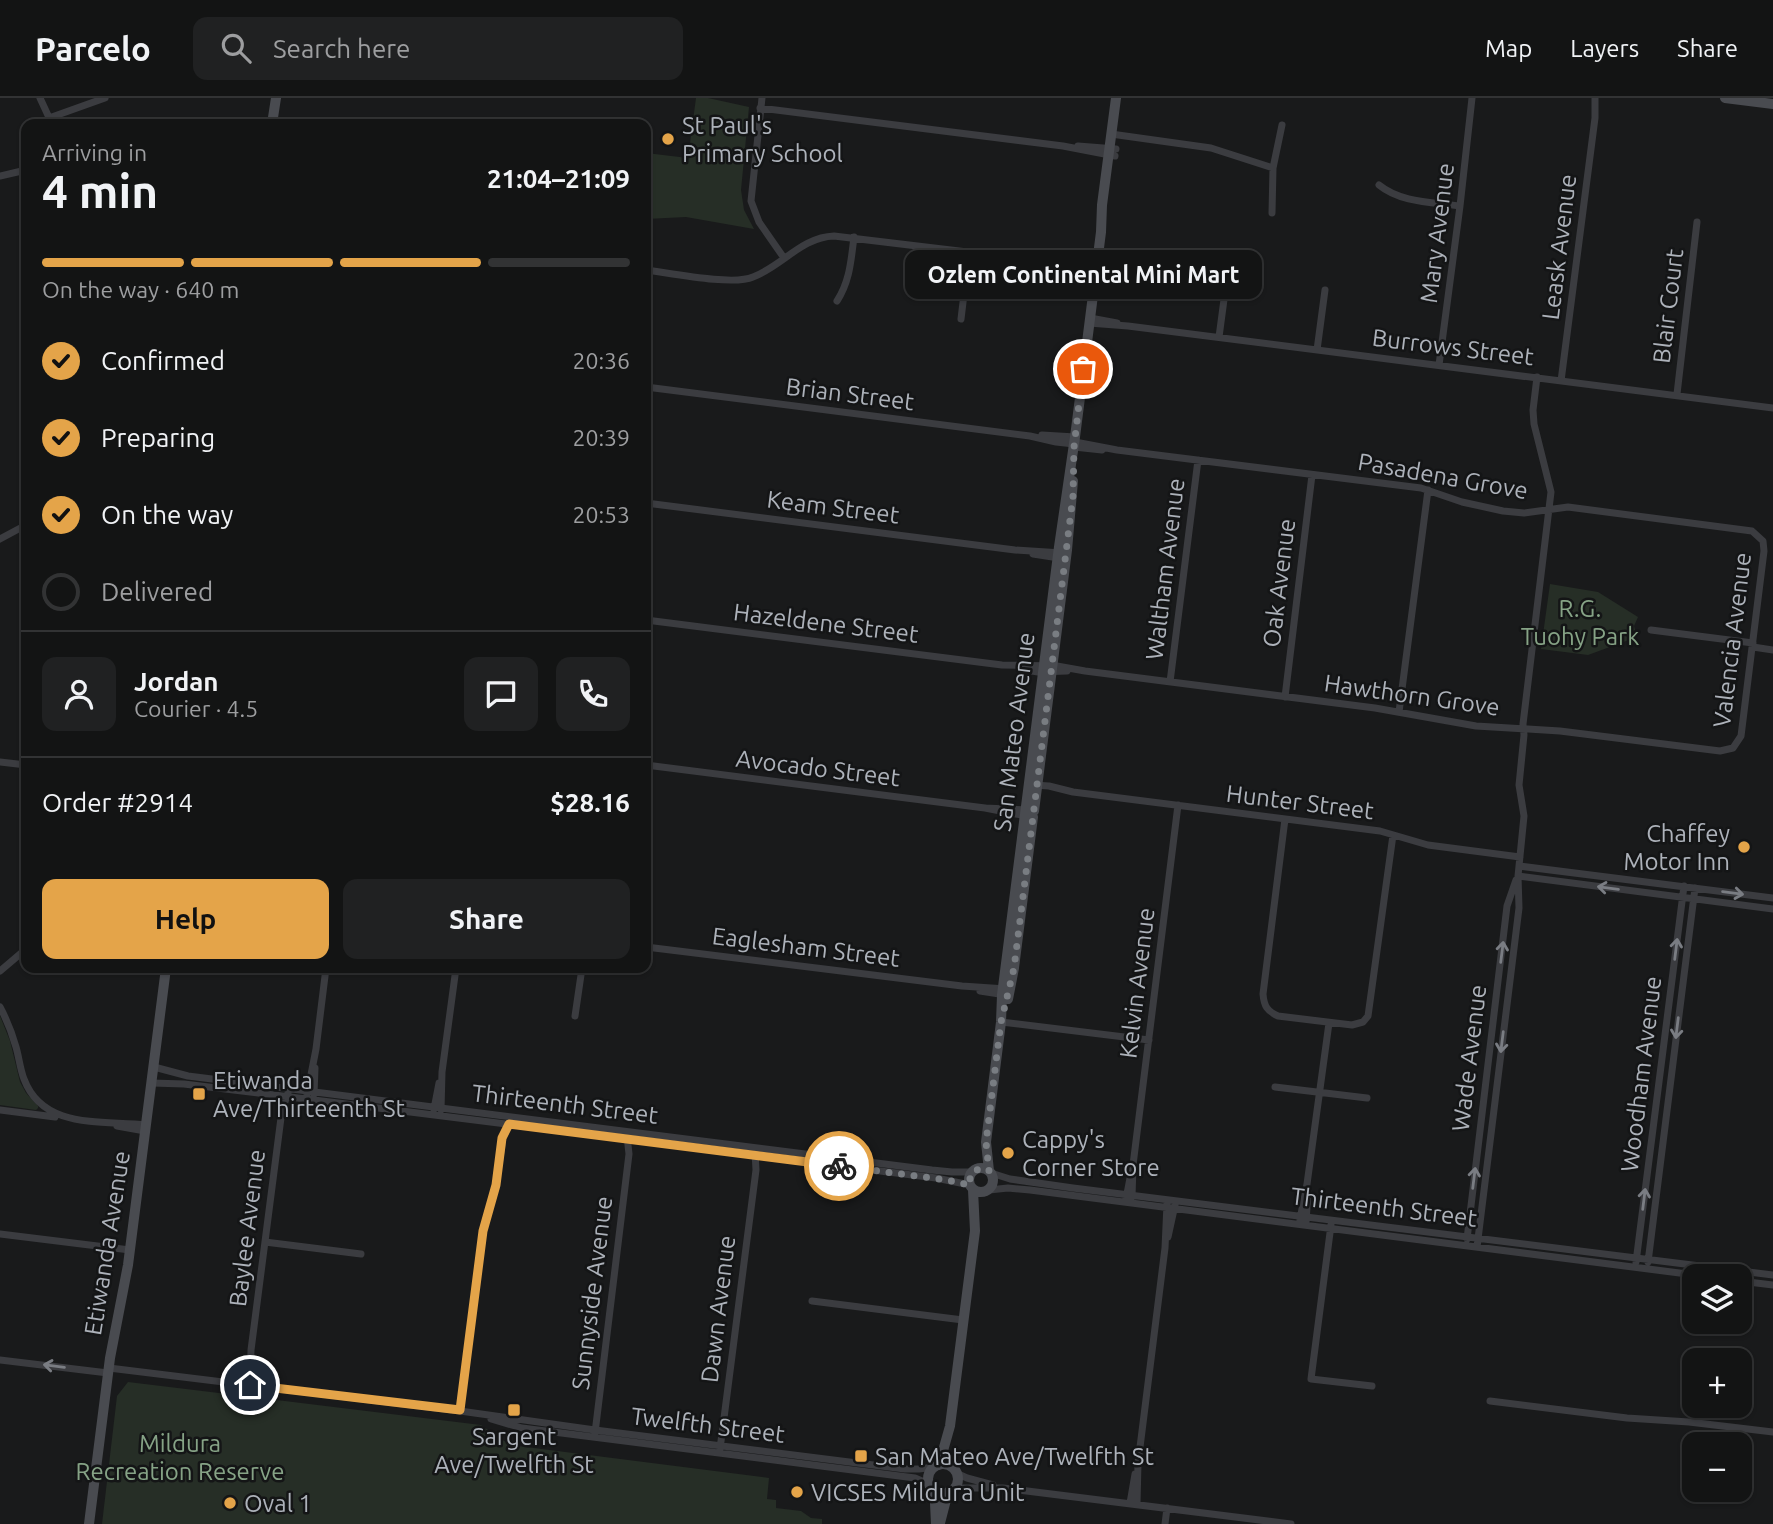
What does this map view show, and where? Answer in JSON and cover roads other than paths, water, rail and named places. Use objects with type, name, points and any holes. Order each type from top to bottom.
[{"type":"street","points":[[40,98],[49,119]]},
{"type":"street","points":[[55,119],[105,98]]},
{"type":"street","points":[[273,119],[276,98]]},
{"type":"street","points":[[762,98],[751,201],[759,222],[785,258]]},
{"type":"street","name":"San Mateo Avenue","points":[[975,1171],[986,1142],[1033,787],[1089,321],[1101,232],[1108,212],[1116,98]]},
{"type":"street","name":"San Mateo Avenue","points":[[1114,135],[1122,98]]},
{"type":"street","name":"Leask Avenue","points":[[1561,381],[1597,98]]},
{"type":"street","points":[[1725,98],[1773,104]]},
{"type":"street","name":"Mary Avenue","points":[[1439,365],[1473,100]]},
{"type":"street","points":[[760,108],[1112,152]]},
{"type":"street","points":[[1272,213],[1273,169],[1282,125]]},
{"type":"street","points":[[1114,135],[1211,148],[1273,169]]},
{"type":"street","points":[[0,176],[21,171]]},
{"type":"street","points":[[1379,185],[1404,198],[1460,206]]},
{"type":"street","name":"Blair Court","points":[[1677,394],[1698,222]]},
{"type":"street","points":[[651,271],[736,281],[752,278],[803,245],[820,237],[834,236],[1096,269]]},
{"type":"street","points":[[837,301],[849,276],[854,237]]},
{"type":"street","points":[[961,319],[970,252]]},
{"type":"street","points":[[1219,337],[1227,277]]},
{"type":"street","points":[[1317,350],[1325,290]]},
{"type":"street","name":"Burrows Street","points":[[1089,321],[1773,408]]},
{"type":"street","name":"Wade Avenue","points":[[1478,1243],[1519,908],[1518,876],[1524,817],[1520,785],[1523,721],[1549,510],[1550,487],[1534,424],[1537,377]]},
{"type":"street","name":"Brian Street","points":[[651,388],[1074,443]]},
{"type":"street","name":"Pasadena Grove","points":[[1074,443],[1428,490],[1479,507],[1524,513],[1575,508],[1721,526],[1752,531],[1760,537]]},
{"type":"street","name":"Waltham Avenue","points":[[1170,682],[1198,460]]},
{"type":"street","name":"Oak Avenue","points":[[1285,697],[1312,474]]},
{"type":"street","points":[[1399,712],[1428,490]]},
{"type":"street","name":"Keam Street","points":[[651,504],[1062,556]]},
{"type":"street","points":[[0,539],[21,528]]},
{"type":"street","name":"Valencia Avenue","points":[[1733,748],[1741,736],[1753,645],[1764,551],[1760,537]]},
{"type":"street","name":"Hazeldene Street","points":[[651,621],[1002,664],[1027,670],[1048,668]]},
{"type":"street","points":[[1651,630],[1773,650]]},
{"type":"street","name":"Hawthorn Grove","points":[[1048,668],[1064,666],[1399,712],[1468,725],[1560,731],[1720,751],[1733,748]]},
{"type":"street","points":[[0,762],[21,764]]},
{"type":"street","name":"Avocado Street","points":[[651,766],[1029,813]]},
{"type":"street","name":"Hunter Street","points":[[1033,787],[1380,831],[1428,845],[1520,857]]},
{"type":"street","name":"Kelvin Avenue","points":[[1129,1199],[1178,805]]},
{"type":"street","points":[[1285,819],[1264,1001],[1269,1011],[1278,1016],[1357,1024],[1368,1016],[1393,835]]},
{"type":"street","points":[[1519,866],[1773,898]]},
{"type":"street","points":[[1518,876],[1773,909]]},
{"type":"street","name":"Wade Avenue","points":[[1466,1241],[1507,906],[1518,876]]},
{"type":"street","name":"Woodham Avenue","points":[[1636,1263],[1684,886]]},
{"type":"street","name":"Woodham Avenue","points":[[1648,1264],[1695,888]]},
{"type":"street","name":"Eaglesham Street","points":[[651,948],[1006,992]]},
{"type":"street","points":[[0,971],[21,953]]},
{"type":"street","name":"Etiwanda Avenue","points":[[89,1524],[109,1370],[130,1250],[165,973]]},
{"type":"street","points":[[310,1095],[325,973]]},
{"type":"street","points":[[438,1111],[455,973]]},
{"type":"street","points":[[575,1016],[581,973]]},
{"type":"street","points":[[0,1007],[11,1031],[27,1086],[46,1108],[66,1118]]},
{"type":"street","points":[[1001,1022],[1149,1041]]},
{"type":"street","points":[[1303,1221],[1329,1023]]},
{"type":"street","name":"Thirteenth Street","points":[[154,1067],[188,1076],[288,1093],[758,1152],[947,1180],[972,1187]]},
{"type":"street","name":"Thirteenth Street","points":[[152,1083],[279,1091]]},
{"type":"street","points":[[1275,1087],[1367,1098]]},
{"type":"street","name":"Baylee Avenue","points":[[279,1091],[282,1110]]},
{"type":"street","name":"Baylee Avenue","points":[[247,1385],[282,1110],[288,1093]]},
{"type":"street","points":[[0,1110],[146,1128]]},
{"type":"street","points":[[460,1410],[483,1231],[496,1185],[502,1138],[500,1119]]},
{"type":"street","points":[[502,1138],[509,1121]]},
{"type":"street","name":"Sunnyside Avenue","points":[[595,1434],[631,1136]]},
{"type":"street","name":"San Mateo Avenue","points":[[986,1142],[990,1172]]},
{"type":"street","name":"Thirteenth Street","points":[[758,1152],[952,1172],[975,1171]]},
{"type":"street","name":"Dawn Avenue","points":[[720,1449],[758,1152]]},
{"type":"street","points":[[938,1524],[957,1481],[950,1426],[975,1231],[993,1180],[990,1172],[983,1169],[975,1171],[970,1178],[975,1231]]},
{"type":"street","name":"Thirteenth Street","points":[[990,1172],[1010,1179],[1129,1199]]},
{"type":"street","points":[[972,1187],[980,1192],[988,1190]]},
{"type":"street","name":"Thirteenth Street","points":[[988,1190],[999,1188],[1129,1199],[1636,1263],[1773,1275]]},
{"type":"street","points":[[1133,1504],[1171,1204]]},
{"type":"street","points":[[1331,1224],[1311,1379],[1372,1385]]},
{"type":"street","points":[[0,1234],[130,1250]]},
{"type":"street","points":[[265,1242],[360,1254]]},
{"type":"street","name":"Thirteenth Street","points":[[1648,1264],[1682,1271]]},
{"type":"street","points":[[1752,1282],[1773,1285]]},
{"type":"street","points":[[811,1301],[963,1320]]},
{"type":"street","name":"Twelfth Street","points":[[0,1360],[460,1410],[510,1425],[720,1449],[905,1469],[936,1466]]},
{"type":"street","points":[[1490,1401],[1773,1432]]},
{"type":"street","points":[[938,1524],[929,1475],[936,1466],[950,1426]]},
{"type":"street","name":"Twelfth Street","points":[[720,1449],[915,1478],[931,1487]]},
{"type":"street","points":[[936,1466],[948,1465],[967,1478],[1003,1488],[1291,1524]]},
{"type":"street","points":[[931,1487],[940,1493],[951,1490],[1003,1488]]},
{"type":"street","points":[[1165,1524],[1167,1508]]},
{"type":"place","name":"St Paul's Primary School","points":[[668,139]]},
{"type":"place","name":"Ozlem Continental Mini Mart","points":[[1083,369]]},
{"type":"place","name":"Chaffey Motor Inn","points":[[1744,847]]},
{"type":"place","name":"Etiwanda Ave/Thirteenth St","points":[[199,1094]]},
{"type":"place","name":"Cappy's Corner Store","points":[[1008,1153]]},
{"type":"place","name":"Sargent Ave/Twelfth St","points":[[514,1410]]},
{"type":"place","name":"San Mateo Ave/Twelfth St","points":[[861,1456]]},
{"type":"place","name":"VICSES Mildura Unit","points":[[797,1492]]},
{"type":"place","name":"Oval 1","points":[[230,1503]]},
{"type":"park label","name":"R.G. Tuohy Park","points":[[1580,622]]},
{"type":"park label","name":"Mildura Recreation Reserve","points":[[180,1457]]}]
